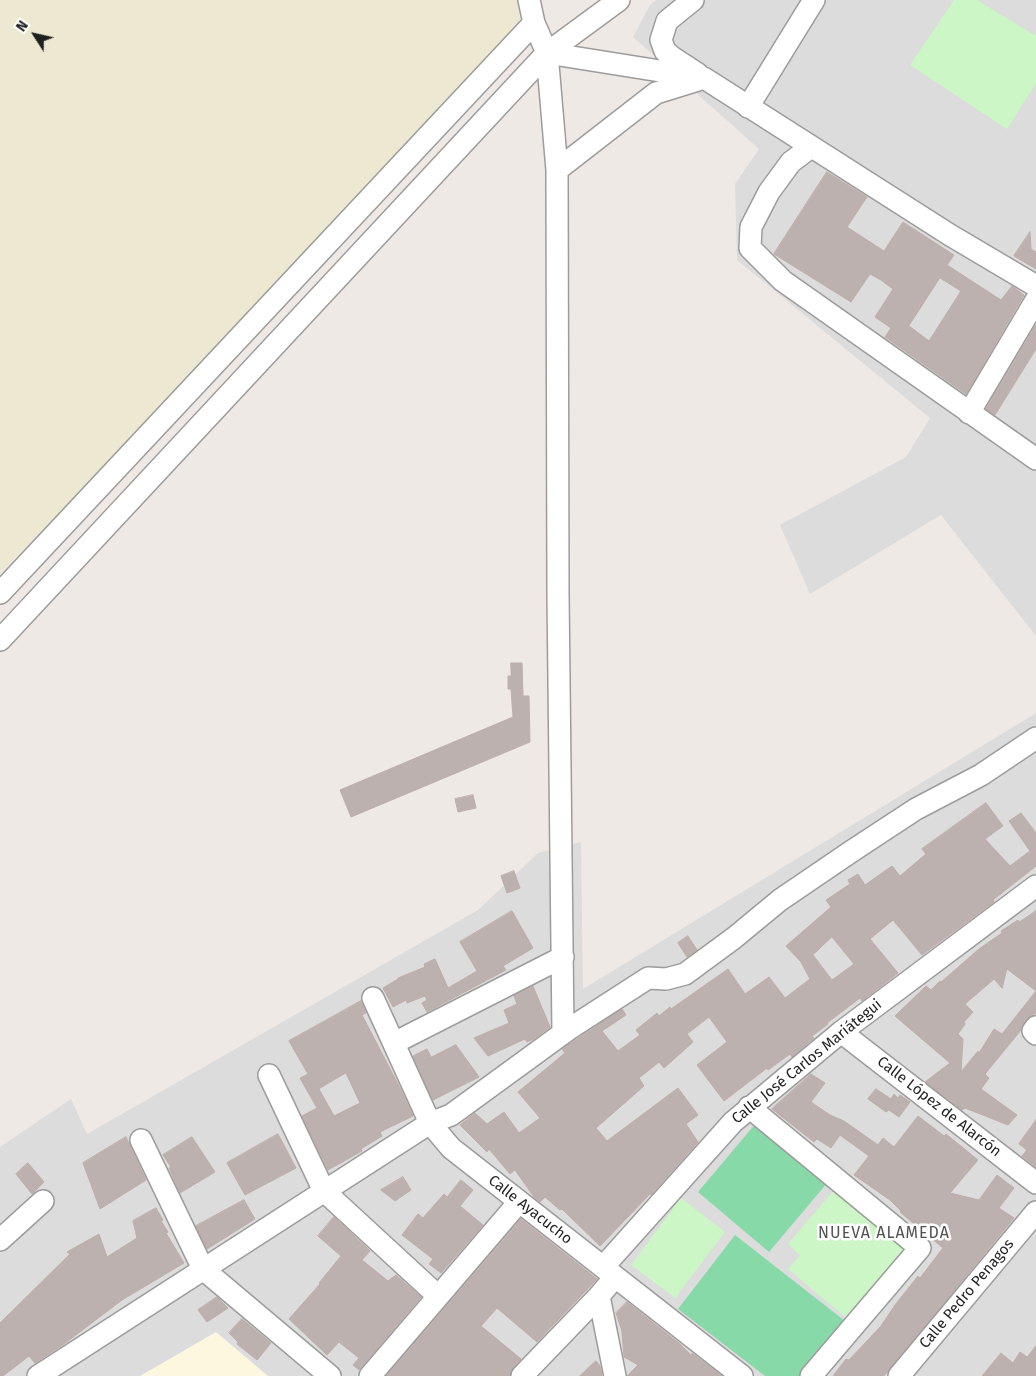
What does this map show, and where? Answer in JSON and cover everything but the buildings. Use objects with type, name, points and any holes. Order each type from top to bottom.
[{"type":"street","points":[[529,0],[534,23],[547,53],[557,170],[558,594],[563,1033]]},
{"type":"street","points":[[0,640],[547,53],[619,0]]},
{"type":"street","points":[[692,0],[666,21],[661,40],[665,51],[672,57],[950,235],[1036,286]]},
{"type":"street","points":[[748,107],[814,0]]},
{"type":"street","points":[[0,592],[534,23]]},
{"type":"street","points":[[547,53],[704,78]]},
{"type":"street","points":[[557,170],[656,93],[704,78]]},
{"type":"street","points":[[811,147],[790,162],[769,192],[750,227],[750,248],[783,281],[1036,459]]},
{"type":"street","points":[[969,413],[1036,300]]},
{"type":"street","points":[[38,1376],[430,1122],[451,1115],[563,1033],[648,978],[666,978],[685,974],[734,938],[780,900],[844,856],[916,809],[981,775],[1036,738]]},
{"type":"street","name":"Calle José Carlos Mariátegui","points":[[601,1303],[614,1275],[733,1122],[841,1032],[1036,886]]},
{"type":"street","points":[[394,1043],[563,957]]},
{"type":"street","name":"Calle Ayacucho","points":[[373,998],[430,1122],[451,1148],[742,1376]]},
{"type":"street","points":[[1036,1027],[1033,1031],[1036,1034]]},
{"type":"street","name":"Calle López de Alarcón","points":[[841,1032],[1036,1183]]},
{"type":"street","points":[[269,1075],[324,1191],[438,1296]]},
{"type":"street","points":[[750,1107],[920,1248],[811,1376]]},
{"type":"street","points":[[141,1140],[203,1269],[330,1376]]},
{"type":"street","points":[[0,1240],[43,1201]]},
{"type":"street","points":[[370,1376],[519,1202]]},
{"type":"street","name":"Calle Pedro Penagos","points":[[899,1376],[1036,1212]]},
{"type":"street","points":[[522,1376],[601,1303]]},
{"type":"street","points":[[541,1376],[601,1303]]},
{"type":"street","points":[[601,1303],[615,1376]]},
{"type":"shaded area","points":[[0,0],[518,0],[525,37],[0,573]]},
{"type":"shaded area","points":[[656,0],[1036,0],[1036,636],[941,515],[810,594],[780,525],[906,457],[930,418],[737,260],[735,184],[759,149],[633,37],[650,5]]},
{"type":"shaded area","points":[[1036,713],[1036,1376],[0,1376],[0,1147],[71,1099],[87,1134],[478,910],[538,853],[581,842],[583,989]]},
{"type":"shaded area","points":[[216,1332],[268,1376],[140,1376]]},
{"type":"green space","points":[[954,0],[977,0],[1036,36],[1036,83],[1007,129],[910,65]]},
{"type":"green space","points":[[757,1122],[828,1182],[769,1252],[698,1192]]},
{"type":"green space","points":[[834,1190],[909,1253],[851,1322],[788,1269],[800,1255],[788,1244]]},
{"type":"green space","points":[[681,1198],[725,1232],[675,1298],[631,1265]]},
{"type":"green space","points":[[735,1235],[845,1321],[802,1376],[765,1376],[678,1309]]},
{"type":"district","name":"NUEVA ALAMEDA","points":[[884,1234]]}]
